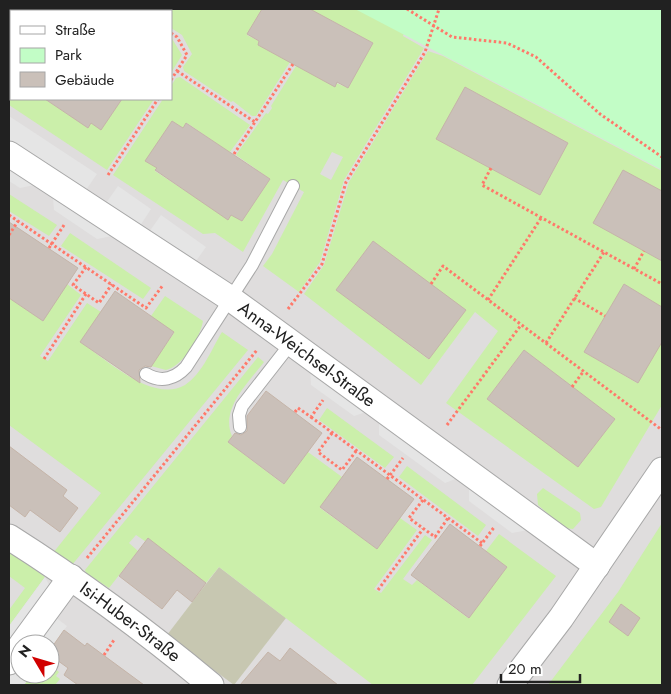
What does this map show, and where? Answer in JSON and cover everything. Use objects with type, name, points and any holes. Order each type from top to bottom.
[{"type":"street","name":"Anna-Weichsel-Straße","points":[[9,154],[231,299],[597,566]]},
{"type":"street","points":[[510,685],[561,618],[662,470]]},
{"type":"street","name":"Isi-Huber-Straße","points":[[9,537],[71,577],[152,636],[211,685]]},
{"type":"street","name":"Isi-Huber-Straße","points":[[30,634],[71,577]]},
{"type":"lane","points":[[146,374],[158,379],[165,379],[182,371],[231,299],[260,250],[293,186]]},
{"type":"lane","points":[[240,426],[239,415],[242,406],[283,336]]},
{"type":"path","points":[[406,9],[452,37],[507,43],[536,57],[600,114],[662,157]]},
{"type":"path","points":[[71,577],[283,336],[322,264],[346,182],[425,52],[439,9]]},
{"type":"path","points":[[172,34],[177,37],[187,55],[172,78]]},
{"type":"path","points":[[234,154],[293,64]]},
{"type":"path","points":[[177,71],[255,122]]},
{"type":"path","points":[[108,175],[157,100]]},
{"type":"path","points":[[491,168],[482,185],[662,284]]},
{"type":"path","points":[[9,215],[86,266],[145,309],[164,285]]},
{"type":"path","points":[[488,300],[540,218]]},
{"type":"path","points":[[9,235],[18,221]]},
{"type":"path","points":[[49,248],[64,225]]},
{"type":"path","points":[[634,269],[644,251]]},
{"type":"path","points":[[546,343],[604,252]]},
{"type":"path","points":[[86,266],[73,285],[99,303],[112,284]]},
{"type":"path","points":[[430,284],[443,266],[662,430]]},
{"type":"path","points":[[44,359],[86,294]]},
{"type":"path","points":[[574,298],[605,316]]},
{"type":"path","points":[[432,446],[521,325]]},
{"type":"path","points":[[572,387],[583,372]]},
{"type":"path","points":[[311,417],[323,400]]},
{"type":"path","points":[[295,412],[298,408],[311,417],[388,477],[448,518],[481,545],[495,526]]},
{"type":"path","points":[[332,433],[318,452],[342,470],[356,451]]},
{"type":"path","points":[[388,477],[403,458]]},
{"type":"path","points":[[423,500],[409,518],[423,529],[435,537],[448,518]]},
{"type":"path","points":[[378,590],[423,529]]},
{"type":"shaded area","points":[[9,9],[662,9],[662,685],[9,685]]},
{"type":"shaded area","points":[[9,116],[97,174],[86,190],[9,140]]},
{"type":"shaded area","points":[[9,169],[34,185],[20,188],[9,181]]},
{"type":"shaded area","points":[[118,186],[151,209],[140,226],[106,203]]},
{"type":"shaded area","points":[[53,198],[112,236],[97,239],[54,210]]},
{"type":"shaded area","points":[[161,215],[206,247],[194,264],[149,232]]},
{"type":"shaded area","points":[[310,368],[369,411],[354,416],[311,385]]},
{"type":"shaded area","points":[[379,419],[458,478],[445,483],[379,435]]},
{"type":"shaded area","points":[[469,486],[528,530],[512,533],[469,501]]},
{"type":"shaded area","points":[[219,567],[286,618],[234,685],[167,635]]},
{"type":"shaded area","points":[[45,577],[50,587],[19,634],[10,634],[9,650],[9,626]]},
{"type":"shaded area","points":[[55,617],[67,626],[60,636],[60,634],[42,634]]},
{"type":"shaded area","points":[[10,677],[10,684],[25,684],[9,685]]},
{"type":"green space","points":[[9,9],[132,10],[10,10],[9,63]]},
{"type":"green space","points":[[143,9],[262,9],[247,35],[259,41],[258,45],[290,62],[256,116],[252,116],[233,101],[231,102],[184,71],[183,67],[192,54],[182,35],[172,29],[172,10]]},
{"type":"green space","points":[[310,9],[400,9],[410,15],[403,36],[424,48],[344,180],[320,262],[299,292],[263,266],[272,254],[304,192],[283,180],[243,252],[215,233],[203,234],[113,175],[162,100],[172,100],[172,84],[176,78],[180,77],[250,125],[227,156],[216,143],[187,123],[183,128],[172,121],[146,161],[157,168],[155,171],[228,219],[231,215],[242,221],[270,179],[236,155],[266,113],[268,114],[296,66],[348,88],[373,43],[329,19],[326,23]],"holes":[[[332,152],[343,157],[331,180],[320,174]]]},
{"type":"green space","points":[[355,9],[662,9],[662,170]]},
{"type":"green space","points":[[172,39],[182,55],[172,71]]},
{"type":"green space","points":[[428,51],[443,56],[662,171],[662,191],[623,170],[594,223],[662,261],[662,307],[624,284],[584,352],[637,383],[662,342],[662,405],[601,507],[594,509],[446,403],[498,331],[475,312],[421,385],[304,294],[324,265],[349,182]],"holes":[[[465,87],[568,143],[540,195],[437,139]],[[373,241],[465,310],[428,359],[336,290]],[[524,350],[615,419],[578,467],[487,399]]]},
{"type":"green space","points":[[9,83],[10,100],[46,100],[88,128],[91,123],[101,130],[121,100],[153,100],[107,170],[9,105]]},
{"type":"green space","points":[[9,194],[57,225],[49,236],[9,211]]},
{"type":"green space","points":[[70,233],[151,288],[143,299],[61,246]]},
{"type":"green space","points":[[67,284],[81,295],[40,356],[48,361],[87,303],[101,312],[80,342],[130,377],[159,389],[172,389],[185,385],[191,380],[202,367],[222,332],[248,350],[72,565],[53,553],[101,493],[9,425],[9,298],[43,321]]},
{"type":"green space","points":[[165,296],[203,321],[190,350],[179,363],[166,370],[151,366],[174,333],[151,316]]},
{"type":"green space","points":[[258,357],[264,362],[244,387],[233,406],[229,426],[232,436],[228,442],[283,484],[308,452],[342,477],[320,508],[377,549],[400,518],[417,530],[374,589],[381,593],[425,535],[432,540],[403,579],[412,585],[417,580],[468,618],[507,567],[486,551],[499,534],[556,576],[472,685],[373,685],[219,567],[206,583],[136,535],[129,543],[138,551],[109,588],[86,573],[85,570]]},
{"type":"green space","points":[[327,408],[394,457],[385,468],[319,420]]},
{"type":"green space","points":[[407,466],[486,525],[478,536],[399,477]]},
{"type":"green space","points":[[543,488],[580,513],[581,520],[573,529],[564,528],[538,505],[537,494]]},
{"type":"green space","points":[[662,523],[662,685],[548,685],[618,592]]},
{"type":"green space","points":[[9,551],[45,577],[9,626],[9,610],[25,588],[9,576]]},
{"type":"green space","points":[[25,684],[56,684],[55,685]]},
{"type":"building","points":[[262,9],[310,9],[373,43],[348,88],[337,82],[335,87],[258,45],[259,41],[247,34]]},
{"type":"building","points":[[465,87],[568,143],[540,195],[436,139]]},
{"type":"building","points":[[46,100],[121,100],[101,130],[91,123],[88,128]]},
{"type":"building","points":[[172,121],[183,128],[186,123],[270,179],[242,221],[231,215],[228,220],[155,170],[157,168],[145,161]]},
{"type":"building","points":[[623,170],[662,191],[662,261],[593,223]]},
{"type":"building","points":[[9,222],[78,268],[43,321],[9,298]]},
{"type":"building","points":[[373,241],[466,310],[429,359],[336,290]]},
{"type":"building","points":[[624,284],[662,307],[662,342],[638,383],[584,352]]},
{"type":"building","points":[[115,291],[174,332],[151,367],[145,366],[139,370],[140,383],[80,342]]},
{"type":"building","points":[[524,350],[615,419],[578,467],[487,399]]},
{"type":"building","points":[[266,391],[322,433],[284,484],[228,442],[235,433],[241,435],[247,431],[247,416]]},
{"type":"building","points":[[9,446],[67,490],[63,496],[78,508],[60,532],[30,510],[25,517],[9,505]]},
{"type":"building","points":[[357,457],[414,499],[377,549],[320,507]]},
{"type":"building","points":[[450,524],[507,567],[469,618],[411,575]]},
{"type":"building","points":[[148,538],[206,583],[192,602],[177,590],[162,609],[119,576]]},
{"type":"building","points":[[621,604],[640,618],[628,636],[609,622]]},
{"type":"building","points":[[64,630],[85,646],[87,643],[144,685],[78,685],[64,675],[68,668],[60,662],[60,636]]},
{"type":"building","points":[[290,648],[338,685],[240,685],[268,652],[280,661]]}]
